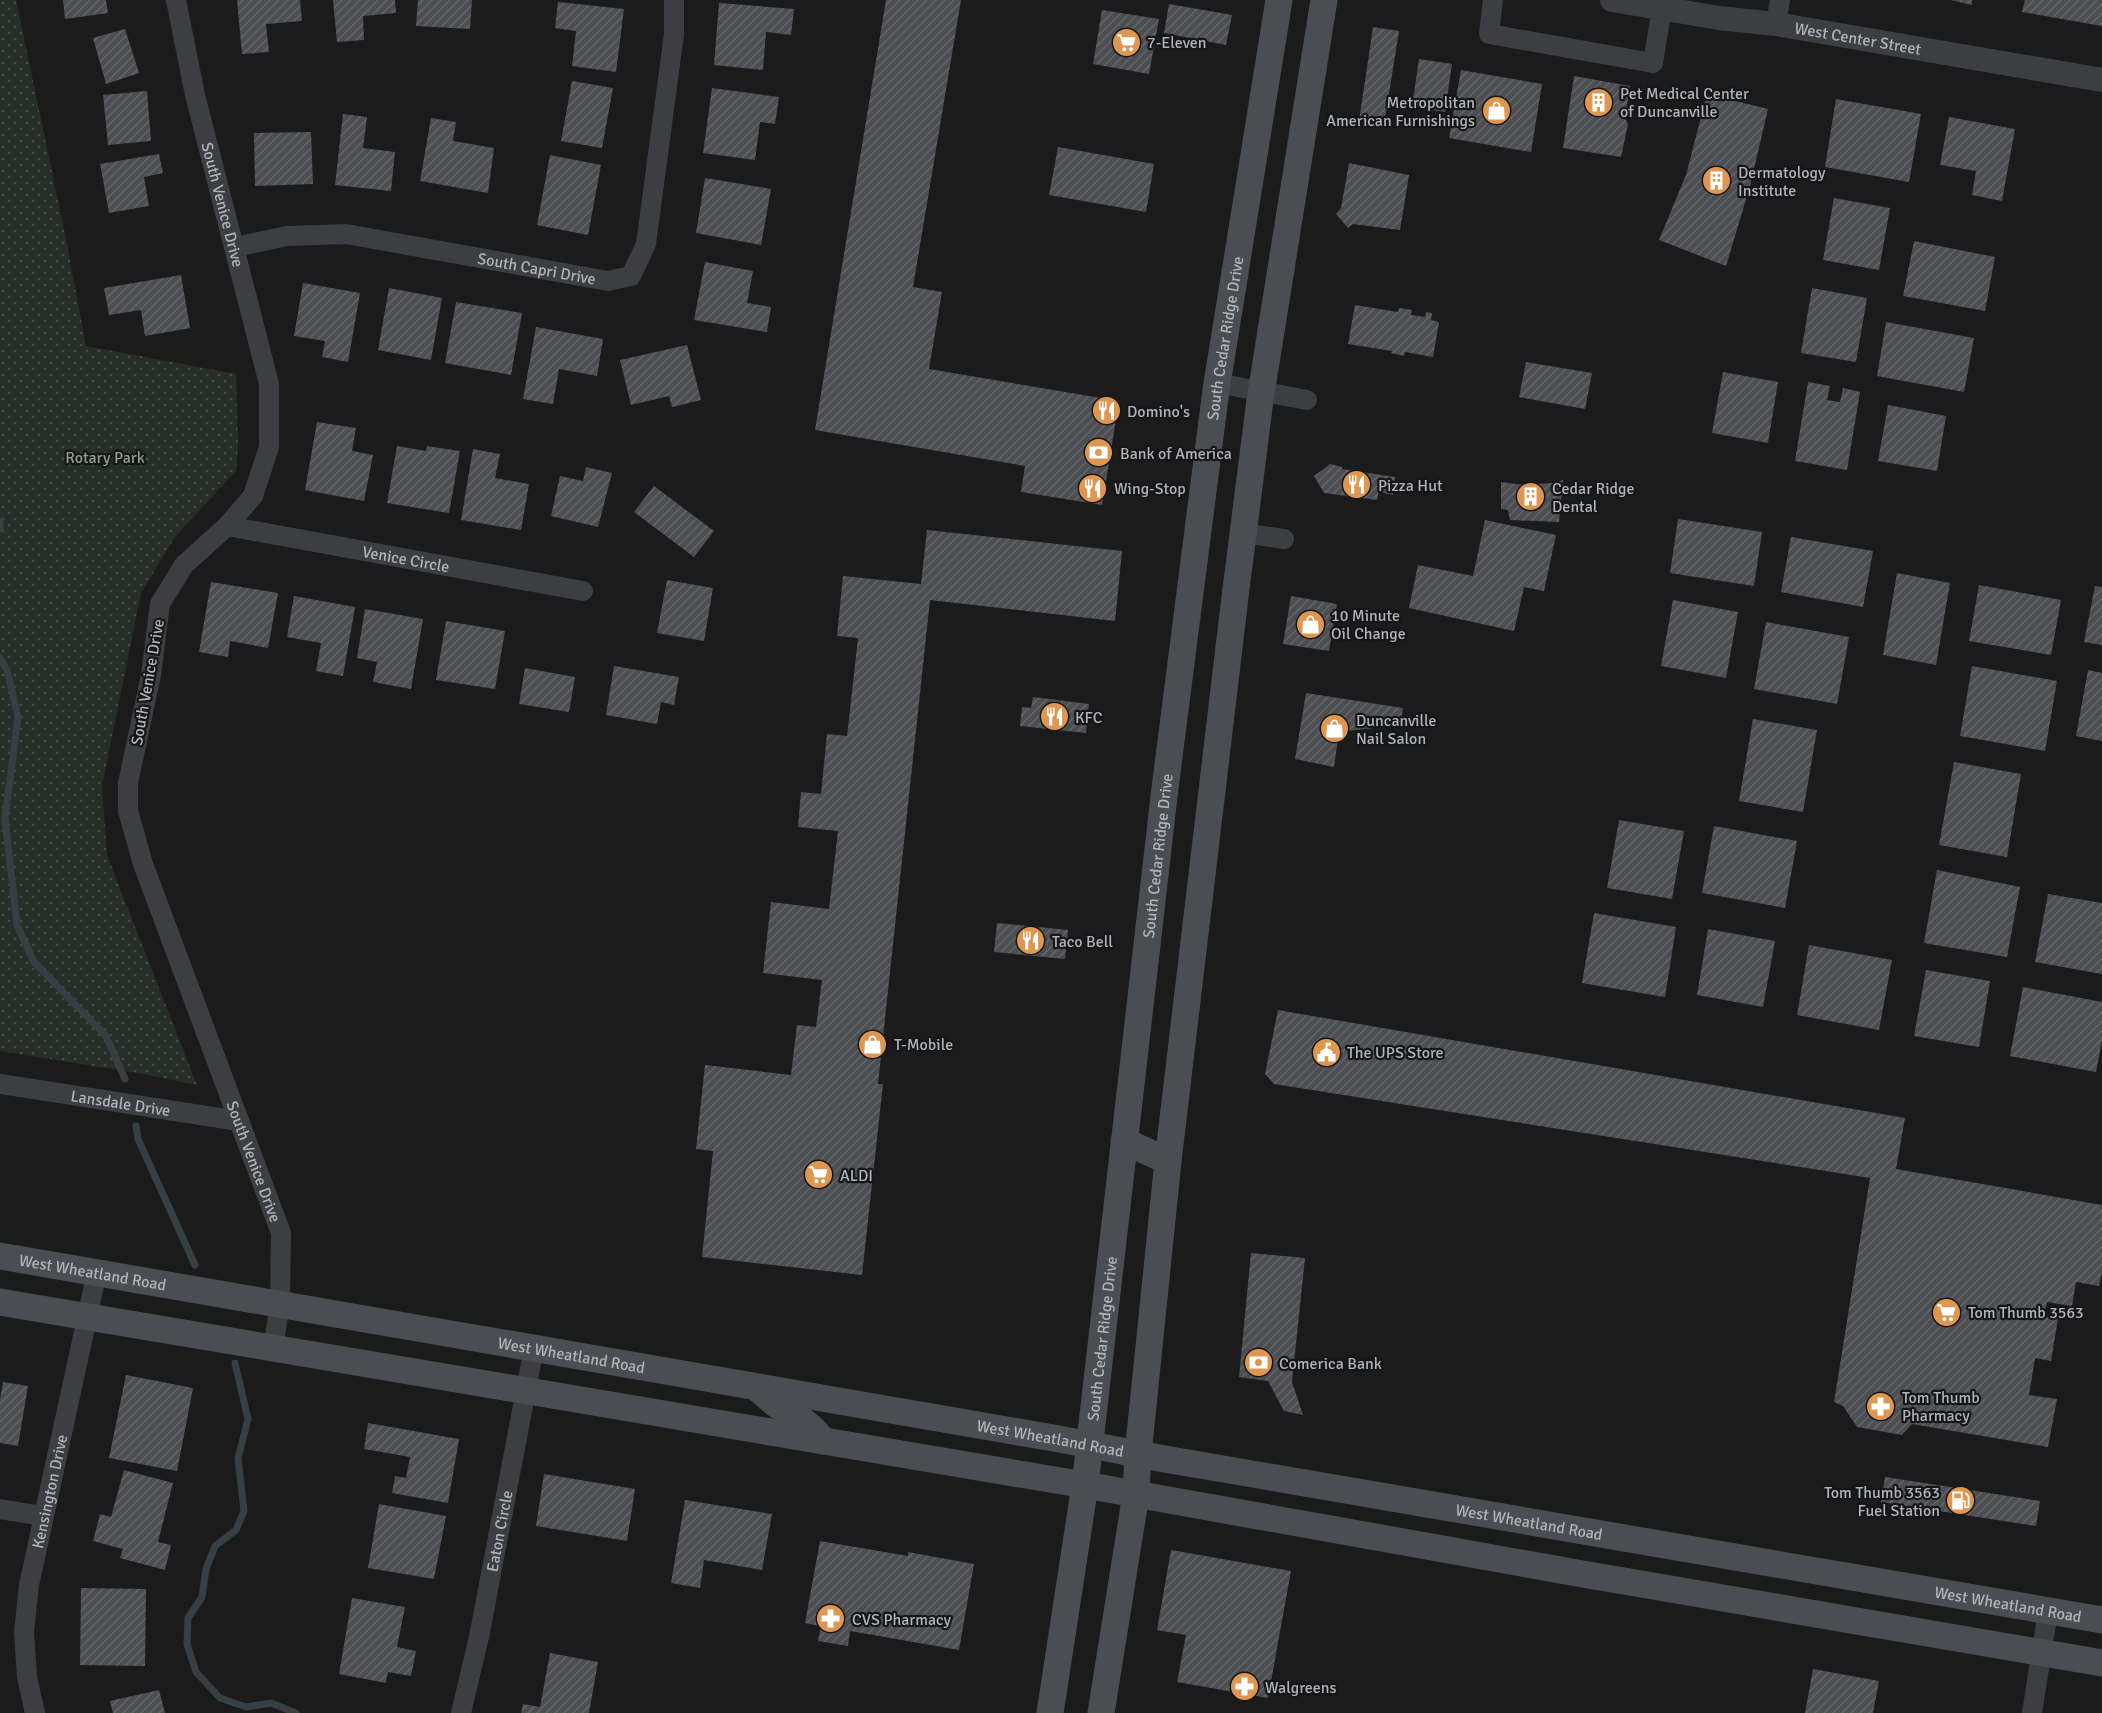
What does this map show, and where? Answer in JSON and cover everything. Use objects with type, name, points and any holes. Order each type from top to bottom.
[{"type":"main road","name":"South Cedar Ridge Drive","points":[[1050,1713],[1085,1485],[1166,788],[1217,382],[1278,0]]},
{"type":"main road","points":[[1101,1713],[1136,1494],[1167,1161],[1243,533],[1262,390],[1324,0]]},
{"type":"main road","points":[[1166,788],[1209,800]]},
{"type":"main road","points":[[1124,1141],[1167,1161]]},
{"type":"main road","name":"West Wheatland Road","points":[[0,1256],[2102,1620]]},
{"type":"main road","points":[[0,1302],[1085,1485],[1577,1573],[2102,1663]]},
{"type":"main road","points":[[754,1386],[780,1407],[799,1417],[824,1441]]},
{"type":"main road","points":[[1577,1573],[1582,1531]]},
{"type":"street","name":"South Venice Drive","points":[[176,0],[195,95],[269,384],[269,447],[253,496],[227,526],[184,565],[160,604],[151,675],[128,783],[128,811],[143,864],[281,1233],[280,1304],[273,1348]]},
{"type":"street","name":"South Capri Drive","points":[[235,247],[287,236],[346,234],[608,281],[631,276],[646,244],[675,34],[674,0]]},
{"type":"street","points":[[1493,0],[1489,34],[1653,63],[1662,8]]},
{"type":"street","name":"West Center Street","points":[[1612,0],[1776,24],[2102,80]]},
{"type":"street","points":[[1776,24],[1780,0]]},
{"type":"street","points":[[1217,382],[1307,400]]},
{"type":"street","name":"Venice Circle","points":[[227,526],[583,591]]},
{"type":"street","points":[[1243,533],[1284,539]]},
{"type":"street","name":"Lansdale Drive","points":[[0,1084],[239,1121]]},
{"type":"street","name":"Kensington Drive","points":[[35,1713],[27,1677],[24,1632],[28,1585],[97,1272]]},
{"type":"street","name":"Eaton Circle","points":[[461,1713],[479,1637],[534,1348]]},
{"type":"street","points":[[0,1509],[43,1516]]},
{"type":"street","points":[[2032,1713],[2048,1611]]},
{"type":"green space","name":"Rotary Park","points":[[0,0],[16,0],[86,346],[236,374],[238,445],[236,471],[175,537],[141,593],[102,786],[107,855],[197,1085],[0,1051]]},
{"type":"building","points":[[63,0],[106,0],[108,13],[65,19]]},
{"type":"building","points":[[237,0],[300,0],[302,21],[266,24],[269,52],[242,54]]},
{"type":"building","points":[[333,0],[395,0],[396,13],[363,16],[364,40],[337,42]]},
{"type":"building","points":[[418,0],[472,0],[470,29],[416,26]]},
{"type":"building","points":[[886,0],[961,0],[913,287],[942,292],[929,369],[1119,401],[1102,505],[1021,492],[1025,466],[815,430]]},
{"type":"building","points":[[1951,0],[1972,0],[1972,5]]},
{"type":"building","points":[[2025,0],[2102,0],[2102,26],[2022,12]]},
{"type":"building","points":[[558,2],[624,9],[616,72],[572,66],[576,31],[555,28]]},
{"type":"building","points":[[719,3],[794,9],[791,35],[766,32],[763,70],[714,65]]},
{"type":"building","points":[[1169,4],[1232,15],[1226,45],[1164,33]]},
{"type":"building","name":"7-Eleven","points":[[1102,10],[1159,19],[1149,74],[1093,64]]},
{"type":"building","points":[[1373,27],[1399,31],[1384,125],[1359,121]]},
{"type":"building","points":[[125,29],[139,73],[106,84],[93,38]]},
{"type":"building","points":[[1419,59],[1452,64],[1445,112],[1412,107]]},
{"type":"building","name":"Metropolitan American Furnishings","points":[[1461,70],[1542,84],[1531,152],[1449,138]]},
{"type":"building","name":"Pet Medical Center of Duncanville","points":[[1574,76],[1630,86],[1625,118],[1628,124],[1621,157],[1563,148]]},
{"type":"building","points":[[572,81],[613,88],[602,148],[561,141]]},
{"type":"building","points":[[712,88],[779,97],[775,124],[760,122],[755,160],[703,153]]},
{"type":"building","points":[[147,91],[151,141],[108,145],[103,95]]},
{"type":"building","name":"Dermatology Institute","points":[[1707,94],[1768,109],[1750,186],[1726,266],[1659,240],[1686,175]]},
{"type":"building","points":[[1836,99],[1921,114],[1909,182],[1825,167]]},
{"type":"building","points":[[343,114],[367,117],[363,148],[395,152],[391,191],[335,185]]},
{"type":"building","points":[[1949,117],[2015,129],[2002,201],[1972,195],[1976,171],[1940,165]]},
{"type":"building","points":[[431,118],[456,122],[453,141],[494,148],[488,193],[420,181]]},
{"type":"building","points":[[311,132],[313,184],[255,186],[254,133]]},
{"type":"building","points":[[1058,147],[1154,164],[1146,212],[1049,195]]},
{"type":"building","points":[[159,154],[163,173],[144,177],[149,206],[109,213],[100,164]]},
{"type":"building","points":[[550,155],[601,165],[588,235],[537,225]]},
{"type":"building","points":[[1349,163],[1409,175],[1400,230],[1353,224],[1348,228],[1336,214],[1341,208]]},
{"type":"building","points":[[705,178],[771,189],[761,245],[696,233]]},
{"type":"building","points":[[1834,198],[1890,208],[1879,270],[1823,260]]},
{"type":"building","points":[[1914,241],[1995,257],[1985,311],[1903,296]]},
{"type":"building","points":[[705,262],[753,271],[747,303],[771,307],[767,332],[694,320]]},
{"type":"building","points":[[181,275],[190,328],[145,336],[141,310],[109,315],[104,288]]},
{"type":"building","points":[[303,283],[360,293],[348,362],[322,357],[325,341],[294,336]]},
{"type":"building","points":[[389,288],[442,298],[431,360],[378,350]]},
{"type":"building","points":[[1812,288],[1867,298],[1856,362],[1801,353]]},
{"type":"building","points":[[456,302],[522,313],[511,375],[445,363]]},
{"type":"building","points":[[1355,305],[1398,312],[1399,308],[1412,310],[1411,315],[1425,317],[1426,312],[1432,313],[1431,320],[1439,322],[1433,357],[1405,352],[1404,356],[1391,353],[1392,351],[1348,344]]},
{"type":"building","points":[[1886,322],[1974,338],[1964,392],[1877,376]]},
{"type":"building","points":[[536,327],[603,339],[597,376],[559,369],[553,404],[523,399]]},
{"type":"building","points":[[687,345],[701,400],[672,407],[669,396],[631,405],[620,360]]},
{"type":"building","points":[[1526,362],[1592,373],[1585,409],[1519,397]]},
{"type":"building","points":[[1723,372],[1778,382],[1768,443],[1712,433]]},
{"type":"building","points":[[1808,382],[1830,386],[1827,400],[1840,402],[1843,388],[1860,392],[1847,470],[1795,461]]},
{"type":"building","points":[[1888,405],[1946,416],[1937,471],[1878,461]]},
{"type":"building","points":[[317,422],[356,428],[352,451],[373,455],[364,501],[305,490]]},
{"type":"building","points":[[397,446],[426,451],[427,446],[460,451],[449,513],[387,503]]},
{"type":"building","points":[[473,449],[500,454],[495,478],[529,484],[521,530],[461,520]]},
{"type":"building","name":"Pizza Hut","points":[[1330,464],[1342,467],[1342,469],[1395,477],[1393,495],[1379,492],[1377,500],[1324,493],[1314,476]]},
{"type":"building","points":[[586,467],[612,473],[598,527],[551,516],[560,476],[583,481]]},
{"type":"building","name":"Cedar Ridge Dental","points":[[1563,480],[1559,522],[1510,520],[1508,510],[1501,509],[1501,482],[1524,485]]},
{"type":"building","points":[[654,486],[714,531],[694,557],[634,512]]},
{"type":"building","points":[[1678,519],[1762,532],[1754,586],[1670,573]]},
{"type":"building","points":[[1485,520],[1556,535],[1544,591],[1524,587],[1514,631],[1409,608],[1418,565],[1473,576]]},
{"type":"building","points":[[927,530],[1122,551],[1115,621],[930,600],[878,1084],[883,1084],[862,1275],[702,1257],[713,1151],[696,1149],[705,1065],[791,1075],[797,1025],[816,1027],[822,980],[763,973],[771,902],[829,909],[838,831],[798,827],[801,792],[821,794],[827,734],[847,736],[858,638],[837,636],[843,576],[921,584]]},
{"type":"building","points":[[1791,537],[1873,551],[1863,607],[1781,592]]},
{"type":"building","points":[[1897,573],[1950,583],[1936,665],[1883,655]]},
{"type":"building","points":[[667,580],[713,588],[704,641],[657,633]]},
{"type":"building","points":[[211,582],[278,593],[268,648],[230,641],[228,657],[199,652]]},
{"type":"building","points":[[1979,585],[2061,600],[2051,655],[1969,641]]},
{"type":"building","points":[[2095,586],[2102,587],[2102,645],[2084,642]]},
{"type":"building","points":[[294,596],[355,607],[343,676],[316,671],[321,643],[287,637]]},
{"type":"building","name":"10 Minute Oil Change","points":[[1291,596],[1337,604],[1329,651],[1283,644]]},
{"type":"building","points":[[1673,600],[1738,612],[1726,678],[1661,666]]},
{"type":"building","points":[[365,609],[423,619],[411,689],[373,682],[377,662],[357,658]]},
{"type":"building","points":[[446,621],[505,631],[495,689],[436,680]]},
{"type":"building","points":[[1766,622],[1849,637],[1837,704],[1754,689]]},
{"type":"building","points":[[614,666],[679,677],[674,705],[661,702],[657,724],[606,715]]},
{"type":"building","points":[[1972,666],[2057,681],[2045,751],[1960,736]]},
{"type":"building","points":[[525,668],[575,677],[569,712],[519,704]]},
{"type":"building","points":[[2088,670],[2102,673],[2102,741],[2076,736]]},
{"type":"building","name":"Duncanville Nail Salon","points":[[1306,693],[1403,708],[1400,725],[1339,732],[1334,767],[1295,759]]},
{"type":"building","name":"KFC","points":[[1033,697],[1089,704],[1086,733],[1020,726],[1022,707],[1031,708]]},
{"type":"building","points":[[1753,719],[1817,730],[1803,812],[1739,801]]},
{"type":"building","points":[[1954,762],[2021,774],[2007,857],[1939,845]]},
{"type":"building","points":[[1619,820],[1684,831],[1672,899],[1607,888]]},
{"type":"building","points":[[1714,826],[1797,841],[1785,908],[1702,893]]},
{"type":"building","points":[[1937,870],[2020,887],[2007,957],[1924,943]]},
{"type":"building","points":[[2048,894],[2102,903],[2102,974],[2035,962]]},
{"type":"building","points":[[1594,913],[1676,927],[1665,997],[1582,983]]},
{"type":"building","name":"Taco Bell","points":[[997,923],[1068,930],[1065,959],[994,952]]},
{"type":"building","points":[[1708,929],[1775,941],[1763,1007],[1697,995]]},
{"type":"building","points":[[1809,945],[1892,960],[1879,1030],[1797,1015]]},
{"type":"building","points":[[1926,970],[1990,981],[1979,1047],[1914,1036]]},
{"type":"building","points":[[2023,987],[2102,1002],[2102,1040],[2096,1072],[2010,1056]]},
{"type":"building","points":[[1278,1010],[1905,1118],[1896,1169],[2102,1205],[2102,1271],[2099,1286],[2076,1282],[2072,1306],[2047,1302],[2044,1317],[2058,1319],[2051,1361],[2035,1358],[2029,1395],[2057,1399],[2048,1447],[1912,1424],[1902,1435],[1857,1427],[1843,1406],[1834,1402],[1870,1178],[1274,1084],[1265,1074]]},
{"type":"building","points":[[1251,1253],[1305,1258],[1292,1382],[1303,1415],[1284,1411],[1268,1381],[1239,1377]]},
{"type":"building","points":[[126,1375],[193,1388],[177,1471],[109,1458]]},
{"type":"building","points":[[3,1382],[28,1386],[18,1446],[0,1443],[0,1400]]},
{"type":"building","points":[[368,1423],[459,1439],[448,1503],[392,1493],[395,1476],[406,1478],[410,1457],[364,1449]]},
{"type":"building","points":[[124,1470],[173,1483],[158,1542],[171,1545],[165,1570],[120,1558],[123,1549],[93,1541],[100,1514],[111,1517]]},
{"type":"building","points":[[544,1474],[635,1489],[627,1541],[536,1526]]},
{"type":"building","name":"Tom Thumb 3563 Fuel Station","points":[[1885,1477],[2040,1501],[2036,1526],[1881,1502]]},
{"type":"building","points":[[685,1500],[772,1514],[762,1570],[704,1560],[700,1588],[671,1583]]},
{"type":"building","points":[[379,1504],[446,1516],[434,1579],[368,1568]]},
{"type":"building","name":"CVS Pharmacy","points":[[820,1541],[908,1556],[908,1552],[974,1564],[959,1650],[850,1631],[848,1646],[818,1641],[821,1626],[805,1623]]},
{"type":"building","name":"Walgreens","points":[[1171,1550],[1291,1571],[1268,1698],[1177,1682],[1186,1635],[1157,1630]]},
{"type":"building","points":[[81,1588],[146,1589],[145,1666],[80,1665]]},
{"type":"building","points":[[352,1598],[405,1607],[397,1647],[416,1651],[411,1676],[388,1672],[386,1683],[339,1674]]},
{"type":"building","points":[[550,1653],[598,1662],[589,1713],[521,1713],[523,1704],[540,1707]]},
{"type":"building","points":[[1813,1669],[1879,1681],[1873,1713],[1805,1713]]},
{"type":"building","points":[[159,1690],[165,1713],[113,1713],[110,1701]]},
{"type":"waterway","points":[[0,521],[0,529]]},
{"type":"waterway","points":[[0,658],[7,670],[18,717],[5,819],[17,925],[34,962],[106,1036],[125,1079]]},
{"type":"waterway","points":[[136,1126],[138,1139],[195,1265]]},
{"type":"waterway","points":[[235,1363],[248,1419],[238,1458],[244,1511],[236,1530],[215,1546],[206,1569],[202,1597],[188,1618],[187,1644],[196,1672],[220,1698],[246,1707],[271,1703],[296,1713]]},
{"type":"place","name":"7-Eleven","points":[[1126,42]]},
{"type":"place","name":"Pet Medical Center of Duncanville","points":[[1599,102]]},
{"type":"place","name":"Metropolitan American Furnishings","points":[[1496,111]]},
{"type":"place","name":"Dermatology Institute","points":[[1717,181]]},
{"type":"place","name":"Domino's","points":[[1106,411]]},
{"type":"place","name":"Bank of America","points":[[1099,453]]},
{"type":"place","name":"Pizza Hut","points":[[1357,485]]},
{"type":"place","name":"Wing-Stop","points":[[1093,488]]},
{"type":"place","name":"Cedar Ridge Dental","points":[[1531,497]]},
{"type":"place","name":"10 Minute Oil Change","points":[[1310,624]]},
{"type":"place","name":"KFC","points":[[1054,717]]},
{"type":"place","name":"Duncanville Nail Salon","points":[[1335,729]]},
{"type":"place","name":"Taco Bell","points":[[1031,941]]},
{"type":"place","name":"T-Mobile","points":[[873,1044]]},
{"type":"place","name":"The UPS Store","points":[[1326,1052]]},
{"type":"place","name":"ALDI","points":[[819,1175]]},
{"type":"place","name":"Tom Thumb 3563","points":[[1947,1312]]},
{"type":"place","name":"Comerica Bank","points":[[1258,1363]]},
{"type":"place","name":"Tom Thumb Pharmacy","points":[[1881,1406]]},
{"type":"place","name":"Tom Thumb 3563 Fuel Station","points":[[1961,1501]]},
{"type":"place","name":"CVS Pharmacy","points":[[831,1619]]},
{"type":"place","name":"Walgreens","points":[[1244,1687]]}]
